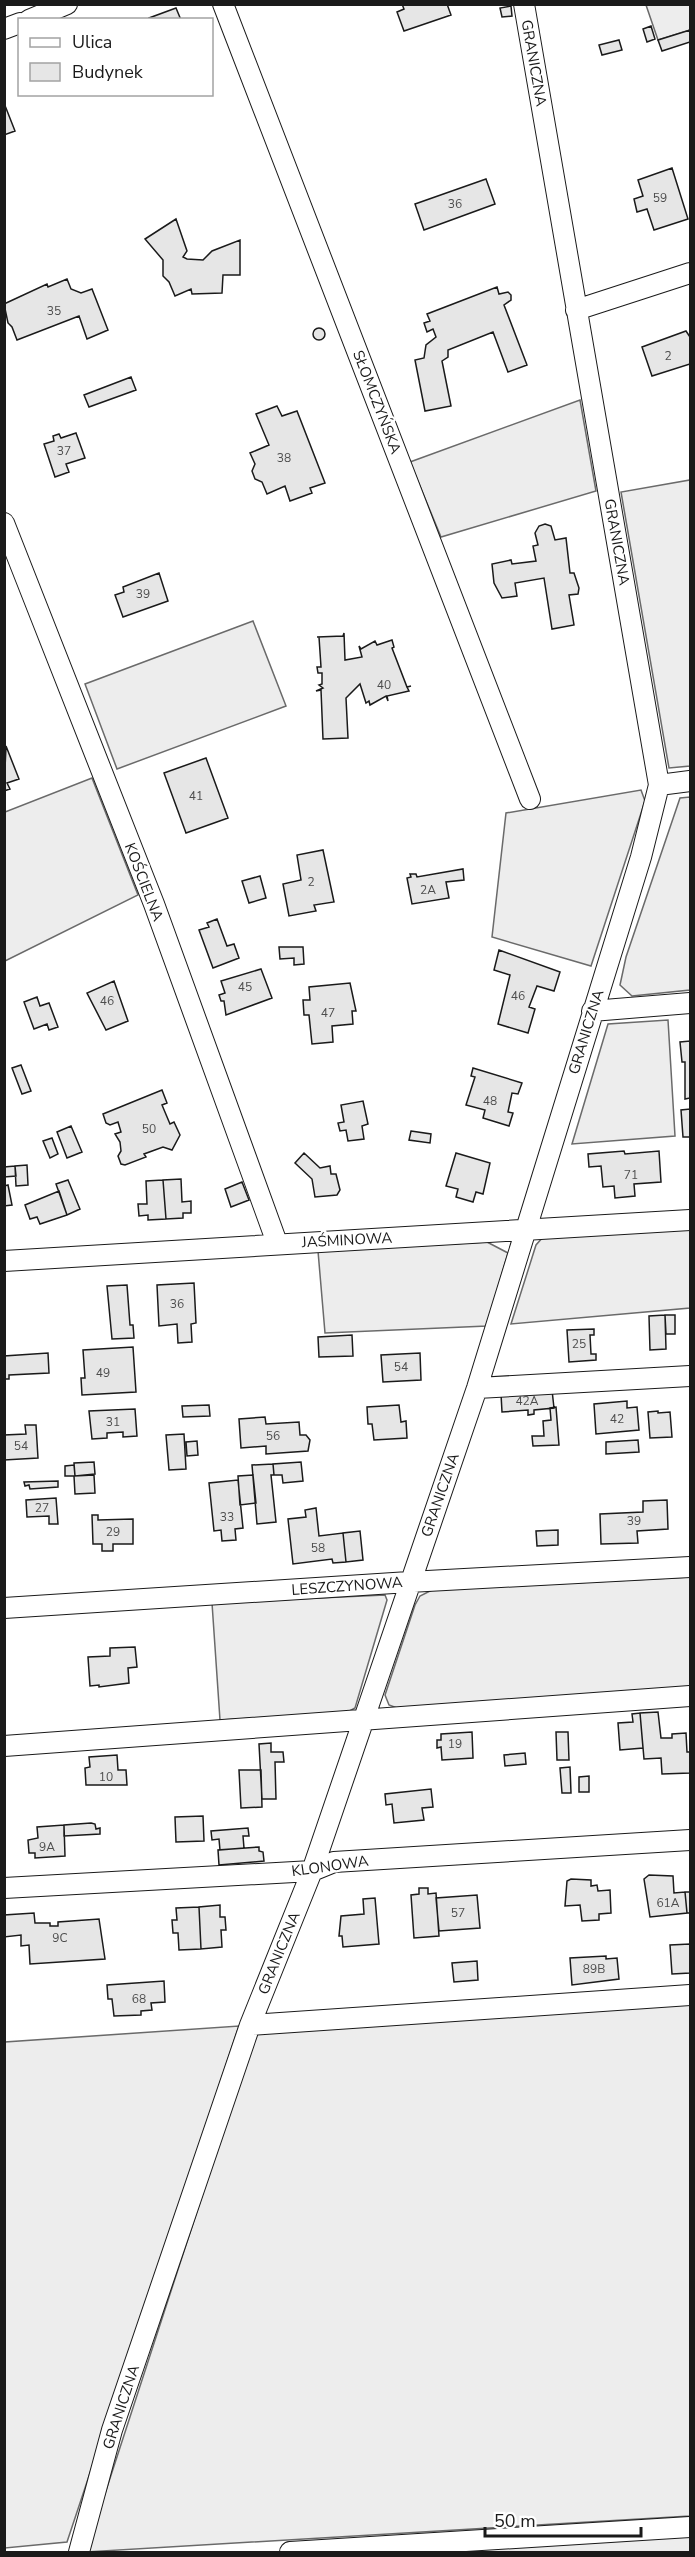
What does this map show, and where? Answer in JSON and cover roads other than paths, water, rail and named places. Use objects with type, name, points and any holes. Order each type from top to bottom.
[{"type":"street","points":[[34,18],[67,4]]},
{"type":"street","name":"SŁOMCZYŃSKA","points":[[223,4],[530,799]]},
{"type":"street","name":"GRANICZNA","points":[[79,2553],[112,2430],[250,2025],[312,1871],[477,1388],[528,1231],[592,1011],[641,857],[659,785],[524,4]]},
{"type":"street","points":[[576,310],[690,273]]},
{"type":"street","name":"KOŚCIELNA","points":[[4,524],[154,904],[277,1243]]},
{"type":"street","points":[[659,785],[690,781]]},
{"type":"street","points":[[592,1011],[690,1003]]},
{"type":"street","name":"JAŚMINOWA","points":[[4,1261],[690,1220]]},
{"type":"street","points":[[477,1388],[690,1376]]},
{"type":"street","name":"LESZCZYNOWA","points":[[4,1608],[690,1567]]},
{"type":"street","points":[[4,1746],[690,1696]]},
{"type":"street","name":"KLONOWA","points":[[4,1888],[312,1871],[334,1862],[690,1840]]},
{"type":"street","points":[[250,2025],[690,1995]]},
{"type":"street","points":[[290,2553],[690,2527]]}]
